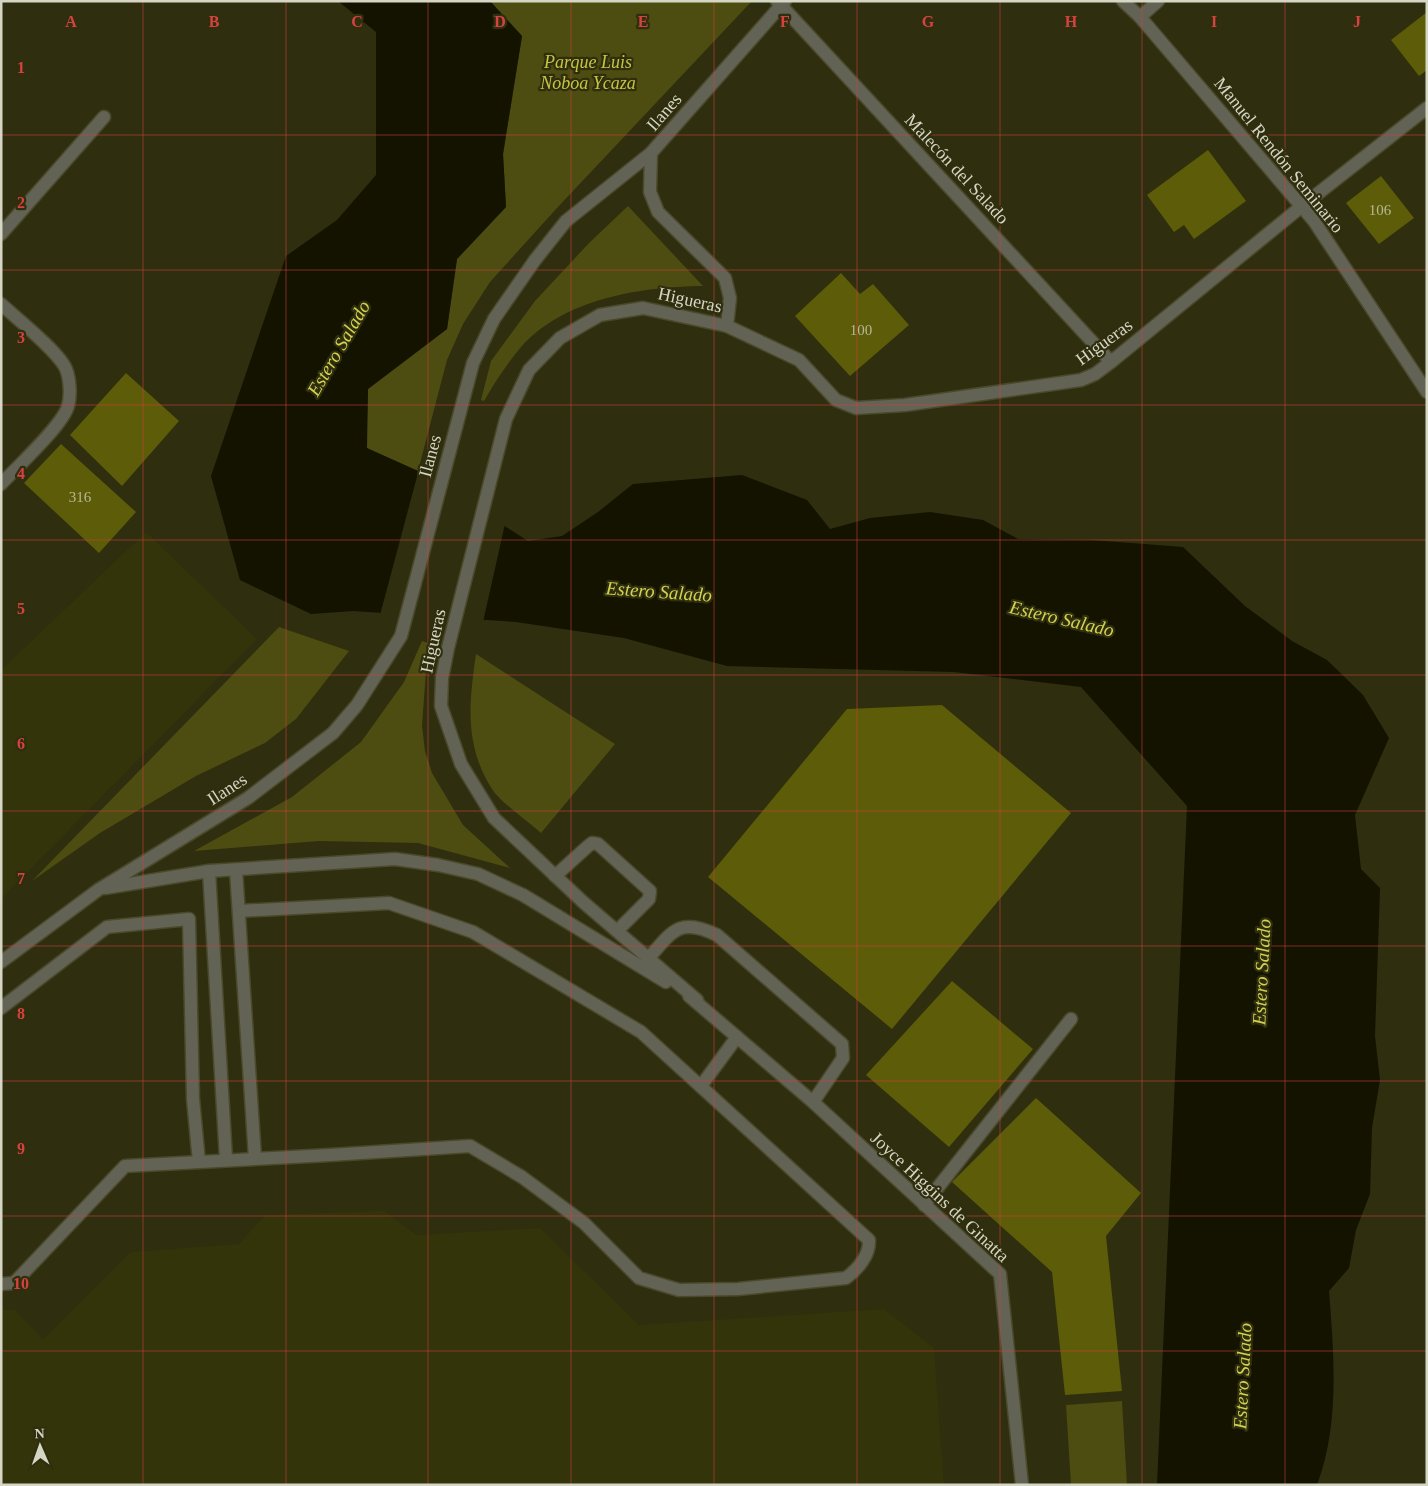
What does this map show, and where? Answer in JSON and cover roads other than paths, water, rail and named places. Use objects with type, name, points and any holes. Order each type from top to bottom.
[{"type":"street","name":"Manuel Rendón Seminario","points":[[1123,1],[1140,17],[1302,206],[1427,392]]},
{"type":"street","points":[[1140,17],[1158,1]]},
{"type":"street","name":"Ilanes","points":[[1,962],[98,890],[248,798],[333,733],[357,705],[401,636],[473,363],[494,319],[535,260],[566,221],[651,154],[781,3]]},
{"type":"street","name":"Malecón del Salado","points":[[781,3],[1111,362]]},
{"type":"street","name":"Higueras","points":[[696,1000],[555,876],[494,818],[461,764],[440,706],[442,678],[448,648],[506,419],[529,370],[560,338],[600,315],[643,308],[727,326],[799,360],[836,400],[856,408],[905,405],[1081,380],[1095,374],[1111,362],[1302,206],[1427,108]]},
{"type":"street","points":[[1,234],[104,118]]},
{"type":"street","points":[[651,154],[650,192],[658,212],[725,278],[730,298],[727,326]]},
{"type":"street","points":[[1,304],[54,354],[66,368],[69,384],[68,407],[59,422],[1,484]]},
{"type":"street","points":[[555,876],[592,843],[598,844],[650,891],[649,898],[617,931]]},
{"type":"street","points":[[98,890],[209,871],[395,860],[438,865],[478,874],[523,895],[696,1000]]},
{"type":"street","points":[[236,870],[255,1158]]},
{"type":"street","points":[[209,871],[226,1159]]},
{"type":"street","points":[[1,1284],[14,1283],[125,1166],[226,1159],[330,1156],[408,1148],[470,1146],[522,1177],[584,1223],[639,1278],[679,1290],[738,1289],[846,1278],[856,1271],[869,1248],[868,1240],[641,1032],[473,932],[389,903],[239,911]]},
{"type":"street","points":[[1,1008],[107,927],[212,916]]},
{"type":"street","points":[[189,919],[193,1099],[199,1162]]},
{"type":"street","points":[[648,959],[667,938],[680,928],[699,926],[717,935],[842,1044],[843,1058],[814,1102]]},
{"type":"street","name":"Joyce Higgins de Ginatta","points":[[696,1000],[814,1102],[1000,1274],[1022,1485]]},
{"type":"street","points":[[924,1205],[1071,1020]]},
{"type":"street","points":[[701,1086],[737,1037]]},
{"type":"water","name":"Estero Salado","points":[[338,1],[490,1],[522,36],[503,154],[506,207],[457,259],[447,329],[368,389],[367,448],[418,471],[528,541],[562,536],[598,512],[633,484],[742,475],[807,500],[830,529],[870,518],[930,512],[983,520],[1018,539],[1092,540],[1183,547],[1245,606],[1292,641],[1327,660],[1363,695],[1389,738],[1355,815],[1361,869],[1380,888],[1375,1036],[1380,1080],[1372,1128],[1370,1194],[1356,1230],[1349,1268],[1329,1291],[1334,1389],[1329,1438],[1317,1485],[1157,1485],[1187,806],[1081,687],[954,672],[727,666],[624,638],[516,622],[353,611],[311,614],[240,580],[211,476],[286,256],[337,220],[376,175],[376,32]]},
{"type":"park label","name":"Parque Luis Noboa Ycaza","points":[[588,72]]}]
